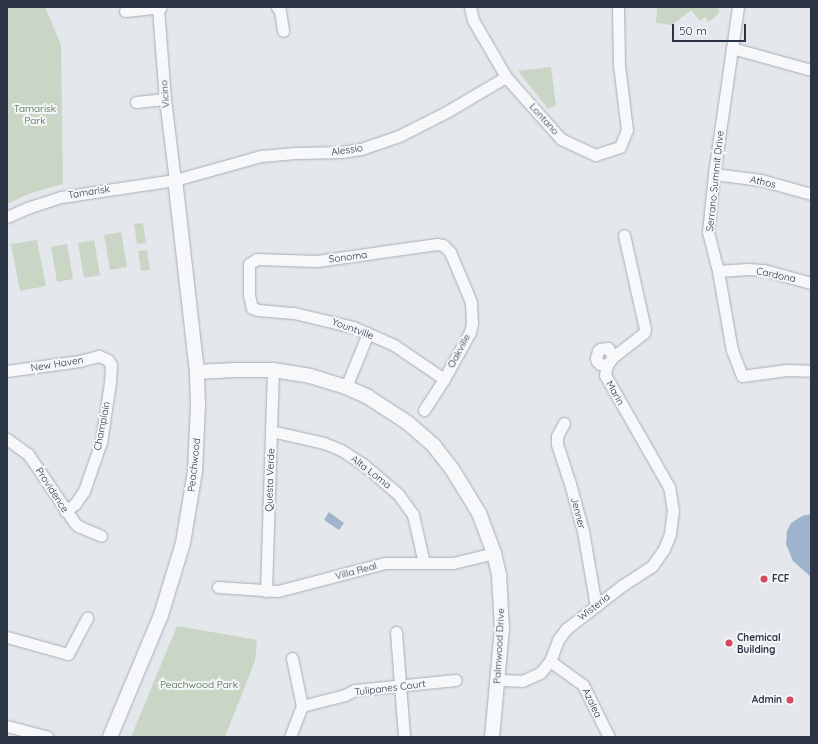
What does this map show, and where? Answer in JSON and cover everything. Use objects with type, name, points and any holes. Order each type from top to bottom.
[{"type":"street","points":[[125,11],[159,7]]},
{"type":"street","name":"Vicino","points":[[159,7],[165,99],[175,180]]},
{"type":"street","points":[[277,7],[280,11],[283,31]]},
{"type":"street","name":"Lontano","points":[[470,7],[473,20],[506,77],[561,139],[595,155],[620,148],[627,130],[619,65],[618,7]]},
{"type":"street","name":"Serrano Summit Drive","points":[[738,7],[714,174],[708,232],[718,271],[732,350],[742,376],[787,370],[811,371]]},
{"type":"street","points":[[732,48],[811,70]]},
{"type":"street","name":"Alessio","points":[[175,180],[262,156],[295,153],[342,152],[361,149],[399,136],[506,77]]},
{"type":"street","points":[[136,102],[165,99]]},
{"type":"street","name":"Athos","points":[[714,174],[760,180],[811,194]]},
{"type":"street","name":"Tamarisk","points":[[7,217],[27,208],[61,197],[175,180]]},
{"type":"street","name":"Peachwood","points":[[110,737],[161,615],[183,543],[195,471],[198,372],[175,180]]},
{"type":"street","name":"Marin","points":[[624,235],[645,330],[644,333],[610,361],[605,374],[666,481],[671,494],[673,511]]},
{"type":"street","name":"Sonoma","points":[[252,308],[249,302],[248,278],[249,264],[253,260],[293,262],[317,261],[437,244],[443,245]]},
{"type":"street","name":"Oakville","points":[[424,410],[444,379],[470,332],[473,314],[471,302],[450,252],[443,245]]},
{"type":"street","name":"Cardona","points":[[718,271],[748,269],[764,270],[811,283]]},
{"type":"street","name":"Yountville","points":[[252,308],[322,318],[368,333],[394,345],[444,379]]},
{"type":"street","points":[[346,387],[368,333]]},
{"type":"street","name":"New Haven","points":[[7,371],[79,362],[98,356],[106,358]]},
{"type":"street","name":"Champlain","points":[[65,511],[75,504],[84,491],[101,442],[111,374],[111,365],[106,358]]},
{"type":"street","name":"Palmwood Drive","points":[[198,372],[273,370],[310,376],[346,387],[387,408],[408,423],[434,446],[452,469],[472,500],[486,528],[494,553],[501,587],[502,613],[498,680],[492,737]]},
{"type":"street","name":"Questa Verde","points":[[266,591],[273,370]]},
{"type":"street","name":"Jenner","points":[[564,423],[557,436],[557,444],[583,531],[596,606]]},
{"type":"street","name":"Alta Loma","points":[[271,431],[324,443],[341,450],[364,465],[398,494],[413,515],[424,563]]},
{"type":"street","name":"Providence","points":[[7,439],[28,454],[65,511],[78,526],[101,536]]},
{"type":"street","name":"Wisteria","points":[[498,680],[526,680],[540,673],[550,661],[558,640],[566,629],[623,585],[652,566],[658,558],[670,534],[673,511]]},
{"type":"street","name":"Villa Real","points":[[218,587],[266,591],[291,588],[385,563],[453,563],[494,553]]},
{"type":"street","points":[[7,637],[68,654],[88,618]]},
{"type":"street","points":[[396,632],[404,737]]},
{"type":"street","points":[[290,737],[302,706],[292,658]]},
{"type":"street","name":"Azalea","points":[[550,661],[583,685],[609,737]]},
{"type":"street","name":"Tulipanes Court","points":[[302,706],[345,695],[355,690],[456,680]]},
{"type":"street","points":[[7,726],[46,737]]},
{"type":"green space","name":"Tamarisk Park","points":[[7,7],[45,7],[61,45],[63,184],[31,193],[7,204]]},
{"type":"green space","points":[[657,7],[717,7],[720,12],[709,22],[705,17],[700,21],[691,10],[672,25],[656,23]]},
{"type":"green space","points":[[551,67],[556,105],[548,109],[518,71]]},
{"type":"green space","points":[[143,223],[146,243],[137,244],[134,224]]},
{"type":"green space","points":[[121,232],[127,267],[110,270],[104,235]]},
{"type":"green space","points":[[37,240],[46,286],[20,291],[11,244]]},
{"type":"green space","points":[[94,240],[100,275],[84,278],[78,243]]},
{"type":"green space","points":[[67,244],[73,279],[57,282],[51,247]]},
{"type":"green space","points":[[147,250],[150,270],[141,271],[138,251]]},
{"type":"green space","name":"Peachwood Park","points":[[177,626],[257,640],[255,661],[225,737],[131,737]]},
{"type":"water","points":[[329,512],[344,523],[339,530],[324,520]]},
{"type":"water","points":[[811,514],[811,577],[793,561],[786,544],[787,531],[791,523],[802,516]]},
{"type":"place","name":"FCF","points":[[764,579]]},
{"type":"place","name":"Chemical Building","points":[[729,643]]},
{"type":"place","name":"Admin","points":[[790,700]]}]
